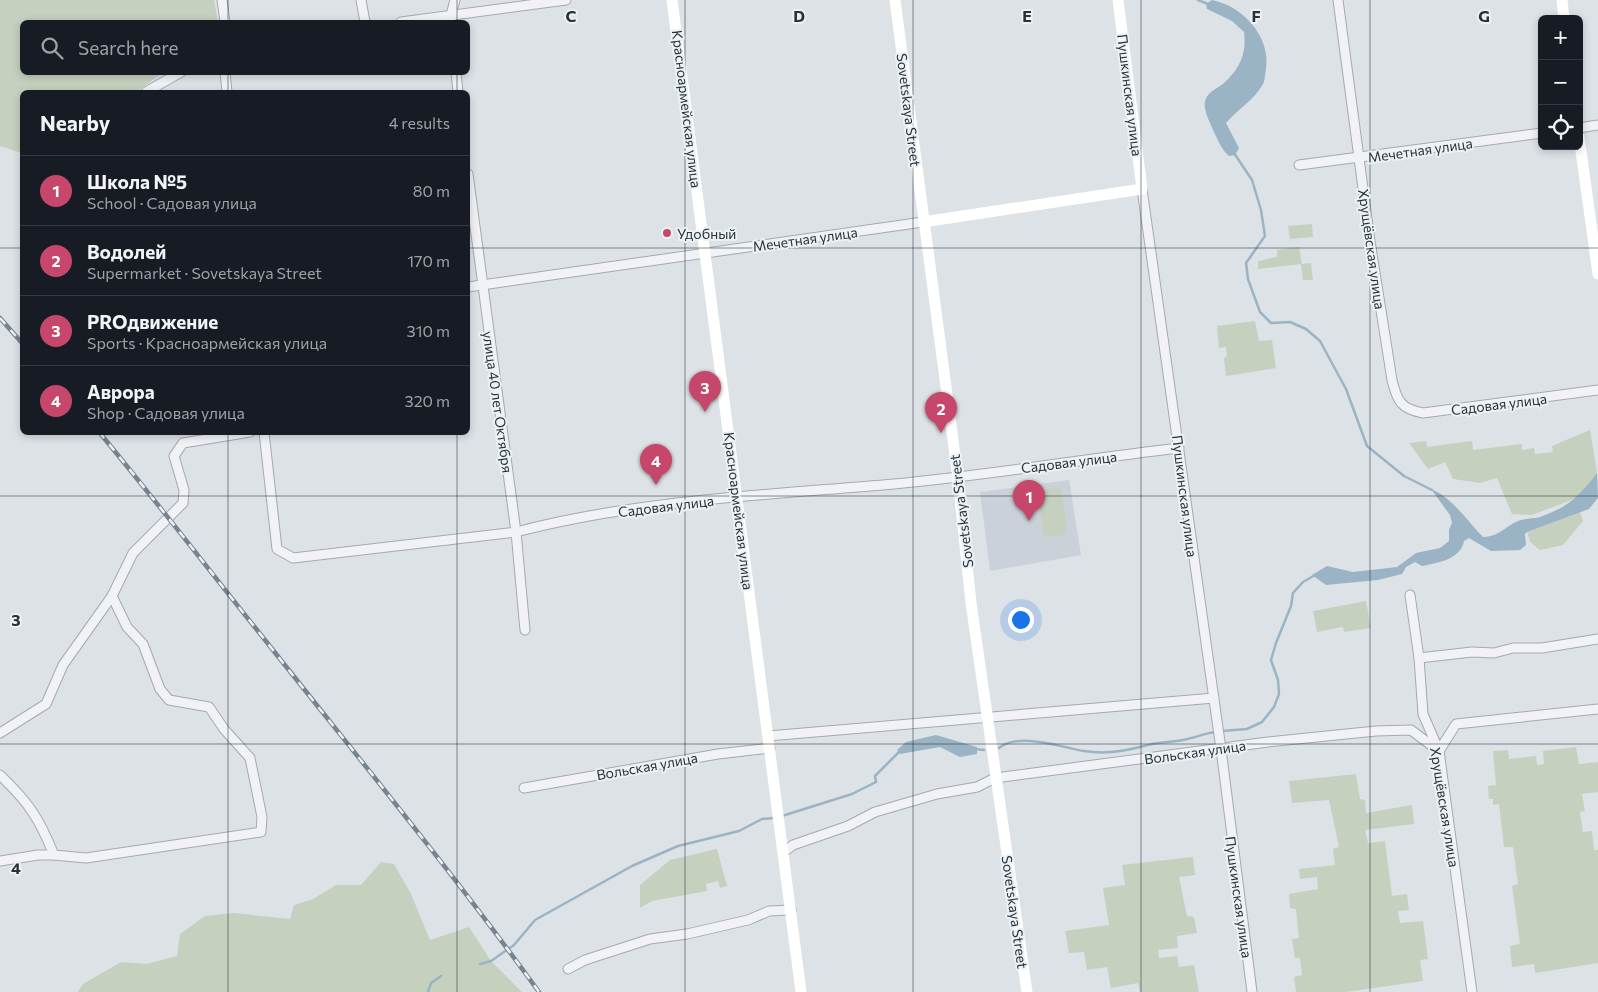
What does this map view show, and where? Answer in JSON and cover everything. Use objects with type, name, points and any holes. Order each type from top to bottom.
[{"type":"street","points":[[222,0],[225,20]]},
{"type":"street","points":[[361,0],[365,20]]},
{"type":"street","points":[[451,19],[455,0]]},
{"type":"street","points":[[434,20],[451,19],[566,0]]},
{"type":"street","name":"Красноармейская улица","points":[[672,0],[801,992]]},
{"type":"street","name":"Sovetskaya Street","points":[[895,0],[958,478],[971,603],[1027,992]]},
{"type":"street","name":"Пушкинская улица","points":[[1118,0],[1142,188],[1220,739],[1252,992]]},
{"type":"street","name":"Хрущёвская улица","points":[[1338,0],[1392,380],[1395,395],[1402,405]]},
{"type":"street","points":[[1562,0],[1564,15]]},
{"type":"street","points":[[150,90],[176,75]]},
{"type":"street","points":[[226,75],[227,90]]},
{"type":"street","points":[[456,75],[458,90]]},
{"type":"street","points":[[1583,127],[1598,125]]},
{"type":"street","name":"Мечетная улица","points":[[1299,165],[1538,134]]},
{"type":"street","points":[[1581,150],[1598,274]]},
{"type":"street","name":"Мечетная улица","points":[[470,286],[923,222],[1142,188]]},
{"type":"street","name":"улица 40 лет Октября","points":[[470,190],[516,532],[525,630]]},
{"type":"street","name":"Садовая улица","points":[[1402,405],[1410,411],[1423,413],[1598,390]]},
{"type":"street","points":[[0,732],[46,704],[63,665],[112,596],[133,553],[183,503],[184,490],[174,456],[183,442],[230,435]]},
{"type":"street","name":"Садовая улица","points":[[264,435],[277,549],[293,558],[516,532],[552,522],[655,507],[958,478],[1179,448]]},
{"type":"street","name":"Хрущёвская улица","points":[[1410,595],[1419,658],[1423,714],[1439,751],[1472,992]]},
{"type":"street","points":[[0,861],[38,855],[86,858],[261,832],[262,817],[250,758],[224,729],[210,707],[170,700],[160,689],[143,644],[127,626],[112,596]]},
{"type":"street","points":[[1419,658],[1472,652],[1494,653],[1514,648],[1542,648],[1598,639]]},
{"type":"street","name":"Вольская улица","points":[[524,788],[718,754],[769,742],[988,717],[1214,698]]},
{"type":"street","points":[[1439,751],[1456,724],[1598,708]]},
{"type":"street","name":"Вольская улица","points":[[783,848],[794,846],[848,826],[875,812],[937,794],[977,787],[995,778],[1376,731],[1411,730],[1439,751]]},
{"type":"street","points":[[0,775],[24,798],[40,821],[54,855]]},
{"type":"street","points":[[568,969],[585,960],[650,939],[687,934],[748,920],[769,911],[791,910]]},
{"type":"shaded area","points":[[1069,480],[1081,555],[990,571],[980,492]]},
{"type":"green space","points":[[0,0],[214,0],[218,20],[20,20],[20,75],[159,75],[139,90],[20,90],[20,152],[0,146]]},
{"type":"green space","points":[[1312,224],[1313,237],[1290,239],[1288,226]]},
{"type":"green space","points":[[1299,247],[1302,264],[1311,263],[1313,280],[1303,280],[1301,264],[1258,269],[1258,261],[1277,257],[1277,250]]},
{"type":"green space","points":[[1255,321],[1259,341],[1272,340],[1276,368],[1226,376],[1224,358],[1227,356],[1226,347],[1219,348],[1217,326]]},
{"type":"green space","points":[[1590,430],[1597,473],[1577,498],[1532,515],[1512,514],[1497,478],[1480,483],[1453,479],[1445,462],[1428,469],[1409,443],[1426,441],[1427,447],[1472,441],[1473,450],[1522,444],[1522,450],[1534,448],[1535,454],[1553,452],[1552,446]]},
{"type":"green space","points":[[1059,488],[1062,492],[1067,530],[1064,535],[1046,537],[1043,533],[1038,493],[1040,490]]},
{"type":"green space","points":[[1580,512],[1583,521],[1563,545],[1540,550],[1530,542],[1527,532]]},
{"type":"green space","points":[[1366,601],[1371,628],[1344,632],[1343,627],[1317,632],[1313,611]]},
{"type":"green space","points":[[1576,747],[1579,764],[1598,762],[1598,792],[1582,794],[1585,811],[1580,812],[1583,832],[1592,831],[1594,850],[1598,850],[1598,963],[1535,973],[1534,964],[1512,967],[1510,946],[1520,944],[1512,886],[1518,884],[1513,847],[1504,847],[1499,804],[1493,805],[1493,799],[1489,799],[1488,786],[1496,785],[1493,751],[1508,750],[1509,759],[1536,756],[1537,765],[1544,764],[1543,751]]},
{"type":"green space","points":[[1356,774],[1360,799],[1365,800],[1366,813],[1412,805],[1414,824],[1365,830],[1368,843],[1385,841],[1392,896],[1407,894],[1409,910],[1398,911],[1400,923],[1423,921],[1428,959],[1420,960],[1423,981],[1346,992],[1296,992],[1294,977],[1302,975],[1300,958],[1295,958],[1292,939],[1299,938],[1296,909],[1290,908],[1289,894],[1318,889],[1317,877],[1300,879],[1299,869],[1335,865],[1333,849],[1339,847],[1329,800],[1292,803],[1289,781]]},
{"type":"green space","points":[[717,849],[727,886],[720,888],[718,881],[706,884],[707,891],[652,901],[640,908],[640,885],[670,860]]},
{"type":"green space","points":[[1193,857],[1195,875],[1179,877],[1187,916],[1194,917],[1197,933],[1177,936],[1178,948],[1158,950],[1159,958],[1177,956],[1179,967],[1194,965],[1199,992],[1140,992],[1138,983],[1111,988],[1107,967],[1087,970],[1084,952],[1069,953],[1065,931],[1109,925],[1103,888],[1125,885],[1122,865]]},
{"type":"green space","points":[[381,862],[394,864],[411,894],[430,940],[469,927],[491,961],[522,992],[78,992],[83,984],[121,962],[147,964],[177,956],[180,934],[205,916],[234,913],[290,919],[294,905],[313,899],[336,885],[361,885]]},
{"type":"water","points":[[1212,0],[1223,3],[1244,16],[1259,35],[1266,57],[1263,84],[1255,95],[1226,123],[1239,148],[1235,155],[1229,156],[1213,130],[1206,112],[1205,101],[1213,90],[1230,78],[1238,66],[1243,53],[1245,39],[1244,32],[1232,21],[1207,9],[1206,4]]},
{"type":"water","points":[[1597,473],[1598,498],[1589,509],[1527,532],[1525,534],[1526,545],[1520,550],[1491,551],[1469,538],[1464,541],[1462,547],[1454,556],[1448,559],[1422,566],[1415,562],[1406,567],[1402,574],[1378,580],[1326,585],[1312,575],[1327,566],[1353,572],[1397,567],[1416,553],[1440,548],[1449,541],[1449,530],[1452,523],[1450,515],[1431,489],[1452,503],[1483,537],[1495,535],[1521,520],[1540,517],[1559,509],[1579,495]]},
{"type":"water","points":[[936,735],[977,747],[977,754],[960,757],[940,747],[900,754],[897,750],[906,742]]},
{"type":"waterway","points":[[1198,0],[1208,4]]},
{"type":"waterway","points":[[1234,153],[1252,180],[1261,210],[1265,236],[1246,263],[1248,279],[1260,312],[1271,323],[1290,322],[1306,329],[1320,341],[1346,389],[1367,446],[1404,476],[1432,490]]},
{"type":"waterway","points":[[1222,731],[1247,729],[1262,722],[1274,707],[1279,694],[1278,680],[1271,660],[1276,643],[1291,606],[1293,593],[1303,582],[1315,575]]},
{"type":"waterway","points":[[999,748],[1007,743],[1028,741],[1084,751],[1110,752],[1183,740],[1216,732]]},
{"type":"waterway","points":[[975,749],[984,750]]},
{"type":"waterway","points":[[782,816],[852,794],[876,782],[875,776],[900,751]]},
{"type":"waterway","points":[[480,964],[491,961],[514,945],[535,920],[632,866],[678,846],[739,831],[762,819],[775,818]]},
{"type":"waterway","points":[[428,992],[431,983],[441,976]]},
{"type":"railway","points":[[0,318],[20,341]]},
{"type":"railway","points":[[101,435],[406,817],[539,992]]},
{"type":"place","name":"Удобный","points":[[667,233]]},
{"type":"place","name":"PROдвижение","points":[[705,412]]},
{"type":"place","name":"Водолей","points":[[941,433]]},
{"type":"place","name":"Аврора","points":[[656,485]]},
{"type":"place","name":"Школа №5","points":[[1029,521]]}]
